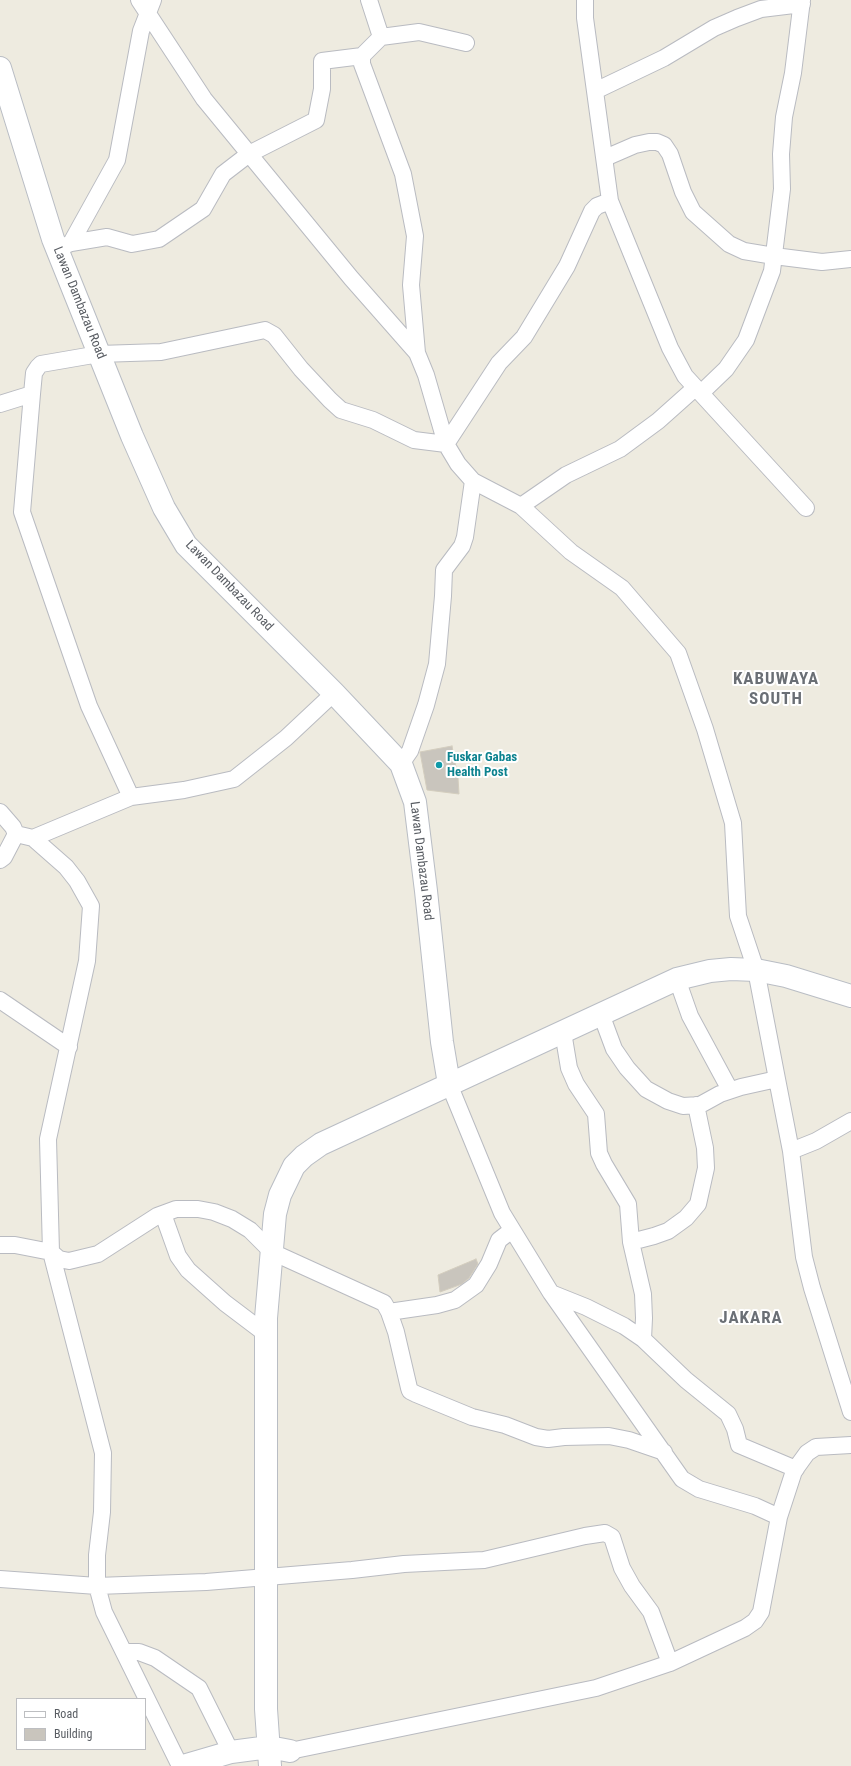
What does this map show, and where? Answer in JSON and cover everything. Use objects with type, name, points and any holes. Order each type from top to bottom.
[{"type":"main road","name":"Lawan Dambazau Road","points":[[0,68],[64,246],[99,354],[132,436],[164,508],[186,545],[334,693],[401,764],[414,802],[426,891],[442,1042],[449,1084]]},
{"type":"main road","points":[[269,1756],[266,1709],[266,1334],[276,1214],[280,1195],[294,1166],[304,1156],[321,1144],[677,980],[724,970],[756,970],[786,976],[851,996]]},
{"type":"main road","points":[[182,1766],[225,1759],[269,1756],[290,1751]]},
{"type":"street","points":[[369,0],[381,37]]},
{"type":"street","points":[[585,0],[585,18],[610,201],[670,348],[685,376],[806,508]]},
{"type":"street","points":[[521,506],[566,475],[620,449],[658,421],[726,369],[746,340],[772,271],[782,189],[781,154],[784,117],[793,73],[802,2],[761,9],[737,18],[714,28],[664,58],[595,91]]},
{"type":"street","points":[[147,4],[204,99],[351,278],[417,353]]},
{"type":"street","points":[[64,246],[117,160],[147,4]]},
{"type":"street","points":[[64,246],[107,237],[132,244],[159,239],[204,209],[223,174],[249,154],[316,120],[322,89],[322,61],[362,56],[381,37],[419,32],[466,42]]},
{"type":"street","points":[[362,56],[362,64],[403,174],[415,236],[411,285],[417,353],[426,375],[446,444],[458,464],[473,481],[521,506],[571,552],[622,588],[678,653],[705,729],[733,823],[738,916],[756,970],[791,1151],[804,1257],[812,1288],[851,1412]]},
{"type":"street","points":[[604,158],[642,144],[657,142],[664,144],[670,154],[683,192],[693,212],[729,244],[744,251],[822,262],[851,259]]},
{"type":"street","points":[[446,444],[499,363],[524,337],[548,300],[567,266],[592,211],[597,206],[610,201]]},
{"type":"street","points":[[131,797],[89,706],[22,512],[34,373],[41,364],[99,354],[161,352],[265,330],[274,335],[301,368],[341,410],[373,420],[414,440],[446,444]]},
{"type":"street","points":[[0,404],[32,394]]},
{"type":"street","points":[[401,764],[410,752],[426,705],[437,664],[444,596],[444,570],[462,546],[465,537],[473,481]]},
{"type":"street","points":[[33,838],[131,797],[184,790],[234,779],[286,738],[334,693]]},
{"type":"street","points":[[0,812],[13,827],[16,834]]},
{"type":"street","points":[[16,834],[33,838],[66,867],[77,881],[91,906],[87,961],[48,1139],[52,1252],[103,1453],[102,1512],[97,1555],[97,1586],[104,1612],[182,1766]]},
{"type":"street","points":[[0,860],[4,857],[16,834]]},
{"type":"street","points":[[677,980],[690,1016],[730,1090]]},
{"type":"street","points":[[0,1000],[69,1047]]},
{"type":"street","points":[[601,1014],[614,1049],[627,1068],[646,1089],[668,1102],[683,1106],[700,1105],[730,1090],[777,1079]]},
{"type":"street","points":[[563,1032],[569,1068],[576,1084],[596,1114],[599,1153],[628,1204],[631,1242],[643,1294],[643,1339]]},
{"type":"street","points":[[449,1084],[502,1213],[512,1230],[551,1293],[682,1479],[699,1489],[755,1506],[779,1517]]},
{"type":"street","points":[[631,1242],[668,1231],[686,1218],[698,1204],[706,1168],[705,1148],[696,1105]]},
{"type":"street","points":[[791,1151],[816,1141],[851,1121]]},
{"type":"street","points":[[0,1245],[15,1245],[52,1252],[59,1259],[69,1261],[98,1254],[157,1216],[176,1209],[198,1209],[214,1212],[250,1230],[272,1252],[384,1303],[396,1332],[410,1391],[472,1417],[505,1425],[536,1437],[548,1439],[571,1436],[609,1436],[629,1440],[664,1452]]},
{"type":"street","points":[[162,1214],[178,1256],[188,1270],[226,1303],[266,1334]]},
{"type":"street","points":[[389,1312],[437,1305],[456,1300],[476,1285],[489,1264],[500,1240],[512,1230]]},
{"type":"street","points":[[551,1293],[586,1307],[624,1326],[643,1339],[686,1380],[728,1414],[735,1429],[739,1445],[796,1469]]},
{"type":"street","points":[[290,1751],[596,1688],[670,1663],[745,1628],[755,1621],[761,1612],[779,1517],[796,1469],[808,1453],[816,1447],[851,1445]]},
{"type":"street","points":[[0,1579],[97,1586],[206,1582],[404,1564],[484,1560],[585,1536],[605,1533],[612,1537],[622,1568],[632,1586],[651,1612],[670,1663]]},
{"type":"street","points":[[124,1652],[139,1652],[155,1658],[199,1688],[225,1759]]},
{"type":"building","name":"Fuskar Gabas Health Post","points":[[452,746],[458,778],[459,794],[427,790],[420,752]]},
{"type":"building","points":[[476,1259],[478,1264],[469,1278],[462,1284],[440,1292],[438,1275]]},
{"type":"place","name":"Fuskar Gabas Health Post","points":[[439,765]]},
{"type":"district","name":"KABUWAYA SOUTH","points":[[776,690]]},
{"type":"district","name":"JAKARA","points":[[751,1319]]}]
